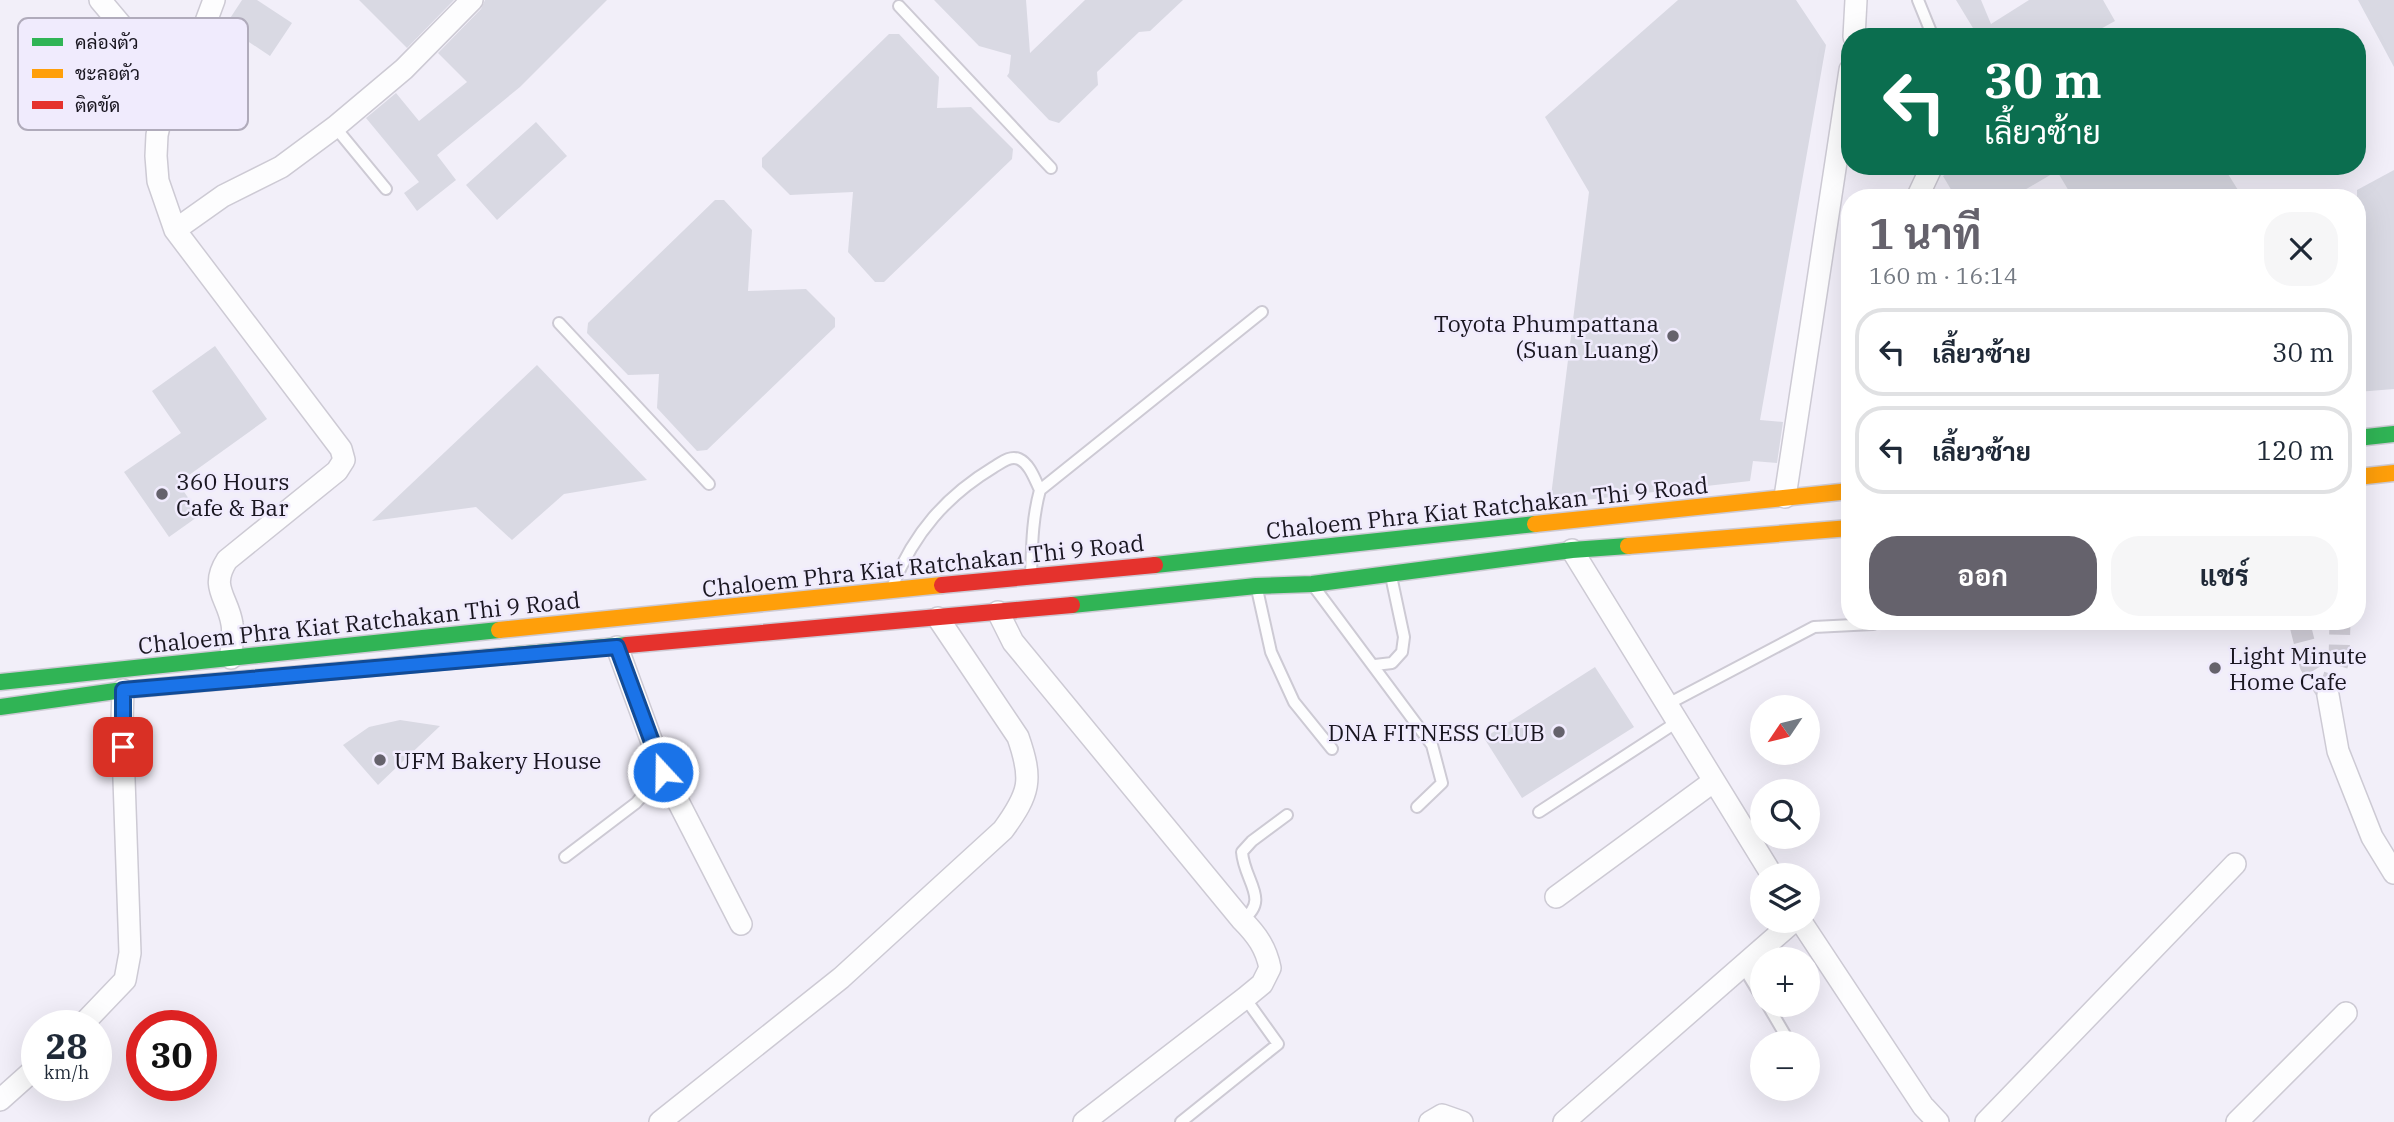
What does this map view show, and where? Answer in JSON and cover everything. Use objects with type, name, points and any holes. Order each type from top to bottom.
[{"type":"main road","points":[[2366,437],[2394,435]]},
{"type":"main road","points":[[2366,476],[2394,473]]},
{"type":"main road","name":"Chaloem Phra Kiat Ratchakan Thi 9 Road","points":[[0,682],[891,589],[1031,578],[1841,492]]},
{"type":"main road","name":"Chaloem Phra Kiat Ratchakan Thi 9 Road","points":[[0,707],[123,690],[937,618],[1256,586],[1312,584],[1572,550],[1841,529]]},
{"type":"street","points":[[100,0],[115,18]]},
{"type":"street","points":[[207,18],[214,0]]},
{"type":"street","points":[[175,230],[223,196],[281,167],[335,127],[404,69],[472,0]]},
{"type":"street","points":[[1854,28],[1856,0]]},
{"type":"street","points":[[158,130],[158,181],[175,230],[341,449],[344,460],[337,471],[227,560],[219,572],[218,586],[232,623],[230,658]]},
{"type":"street","points":[[1786,497],[1841,130]]},
{"type":"street","points":[[1572,550],[1765,863]]},
{"type":"street","points":[[998,612],[1013,642],[1257,935],[1267,952],[1270,968],[1262,984],[1084,1122]]},
{"type":"street","points":[[660,1122],[841,978],[1003,830],[1022,803],[1028,782],[1026,758],[1018,737],[937,618]]},
{"type":"street","points":[[617,647],[663,772],[741,924]]},
{"type":"street","points":[[96,1010],[125,980],[130,953],[123,690]]},
{"type":"street","points":[[2328,695],[2338,751],[2372,837],[2394,873]]},
{"type":"street","points":[[1556,897],[1714,781]]},
{"type":"street","points":[[1986,1122],[2235,864]]},
{"type":"street","points":[[1564,1122],[1782,933]]},
{"type":"street","points":[[1807,933],[1899,1072],[1938,1122]]},
{"type":"street","points":[[2238,1122],[2346,1013]]},
{"type":"street","points":[[0,1100],[21,1081]]},
{"type":"street","points":[[1430,1122],[1441,1115],[1462,1122]]},
{"type":"lane","points":[[1918,0],[1929,28]]},
{"type":"lane","points":[[899,6],[1051,168]]},
{"type":"lane","points":[[335,127],[386,189]]},
{"type":"lane","points":[[1031,578],[1034,510],[1040,490],[1262,312]]},
{"type":"lane","points":[[559,323],[709,484]]},
{"type":"lane","points":[[891,589],[904,559],[935,515],[953,495],[971,481],[1013,458],[1021,460],[1029,469],[1040,490]]},
{"type":"lane","points":[[1375,665],[1392,663],[1402,652],[1404,637],[1390,574]]},
{"type":"lane","points":[[1312,584],[1375,665],[1432,745],[1442,783],[1417,807]]},
{"type":"lane","points":[[1256,586],[1271,652],[1294,702],[1332,749]]},
{"type":"lane","points":[[1539,811],[1672,713],[1814,627],[1841,626]]},
{"type":"lane","points":[[565,857],[636,803],[663,772]]},
{"type":"lane","points":[[1242,920],[1254,912],[1257,902],[1243,867],[1242,852],[1252,841],[1287,816]]},
{"type":"lane","points":[[1742,965],[1750,978]]},
{"type":"lane","points":[[1181,1122],[1278,1044],[1245,998]]},
{"type":"building","points":[[242,0],[257,0],[292,23],[270,56],[248,41],[248,18],[230,18]]},
{"type":"building","points":[[359,0],[454,0],[407,48]]},
{"type":"building","points":[[485,0],[607,0],[520,87],[437,155],[456,180],[417,211],[404,193],[419,182],[366,118],[396,93],[419,121],[467,82],[438,53],[481,9]]},
{"type":"building","points":[[934,0],[1026,0],[1030,53],[1085,0],[1183,0],[1150,31],[1139,32],[1097,72],[1098,85],[1059,123],[1049,120],[1007,76],[1011,55],[979,46]]},
{"type":"building","name":"Toyota Phumpattana (Suan Luang)","points":[[1678,0],[1796,0],[1826,45],[1760,420],[1783,422],[1777,463],[1753,461],[1750,481],[1550,504],[1589,192],[1545,117]]},
{"type":"building","points":[[1956,0],[1981,0],[1991,24],[2029,0],[2103,0],[2115,21],[2102,28],[1973,28]]},
{"type":"building","points":[[2358,0],[2394,0],[2394,67]]},
{"type":"building","points":[[889,34],[899,34],[939,77],[937,108],[971,107],[1013,149],[1012,159],[884,282],[875,282],[848,252],[853,192],[790,195],[762,167],[762,158]]},
{"type":"building","points":[[536,122],[567,156],[497,220],[466,185]]},
{"type":"building","points":[[2394,170],[2394,389],[2366,391],[2366,189],[2359,189]]},
{"type":"building","points":[[2050,175],[2026,189],[1951,189],[1943,176]]},
{"type":"building","points":[[2059,175],[2229,175],[2237,189],[2068,189]]},
{"type":"building","points":[[715,200],[724,200],[752,230],[748,291],[806,289],[835,318],[835,327],[707,450],[697,451],[657,408],[659,374],[628,375],[587,333],[588,323]]},
{"type":"building","points":[[215,346],[267,419],[178,483],[200,515],[169,537],[124,472],[181,433],[152,391]]},
{"type":"building","points":[[537,365],[647,480],[564,494],[512,540],[476,507],[372,521]]},
{"type":"building","name":"DNA FITNESS CLUB","points":[[1595,667],[1634,727],[1522,798],[1484,738]]},
{"type":"building","name":"UFM Bakery House","points":[[400,720],[440,726],[378,785],[343,745],[369,727]]},
{"type":"tunnel","points":[[2301,630],[2310,665],[2328,695]]},
{"type":"tunnel","points":[[2328,695],[2339,660],[2340,630]]},
{"type":"traffic: fast","points":[[2366,437],[2394,434]]},
{"type":"traffic: fast","points":[[1155,565],[1535,524]]},
{"type":"traffic: fast","points":[[1072,605],[1256,586],[1312,584],[1572,550],[1628,546]]},
{"type":"traffic: fast","points":[[0,682],[499,630]]},
{"type":"traffic: fast","points":[[0,707],[123,690],[627,645]]},
{"type":"traffic: slow","points":[[2366,476],[2394,473]]},
{"type":"traffic: slow","points":[[1535,524],[1841,492]]},
{"type":"traffic: slow","points":[[1628,546],[1841,529]]},
{"type":"traffic: slow","points":[[499,630],[942,585]]},
{"type":"traffic: jam","points":[[942,585],[1155,565]]},
{"type":"traffic: jam","points":[[627,645],[1072,605]]},
{"type":"place","name":"Toyota Phumpattana (Suan Luang)","points":[[1673,336]]},
{"type":"place","name":"360 Hours Cafe & Bar","points":[[162,494]]},
{"type":"place","name":"Light Minute Home Cafe","points":[[2215,668]]},
{"type":"place","name":"DNA FITNESS CLUB","points":[[1559,732]]},
{"type":"place","name":"UFM Bakery House","points":[[380,760]]},
{"type":"route","points":[[123,747],[123,690],[617,647],[663,772]]}]
